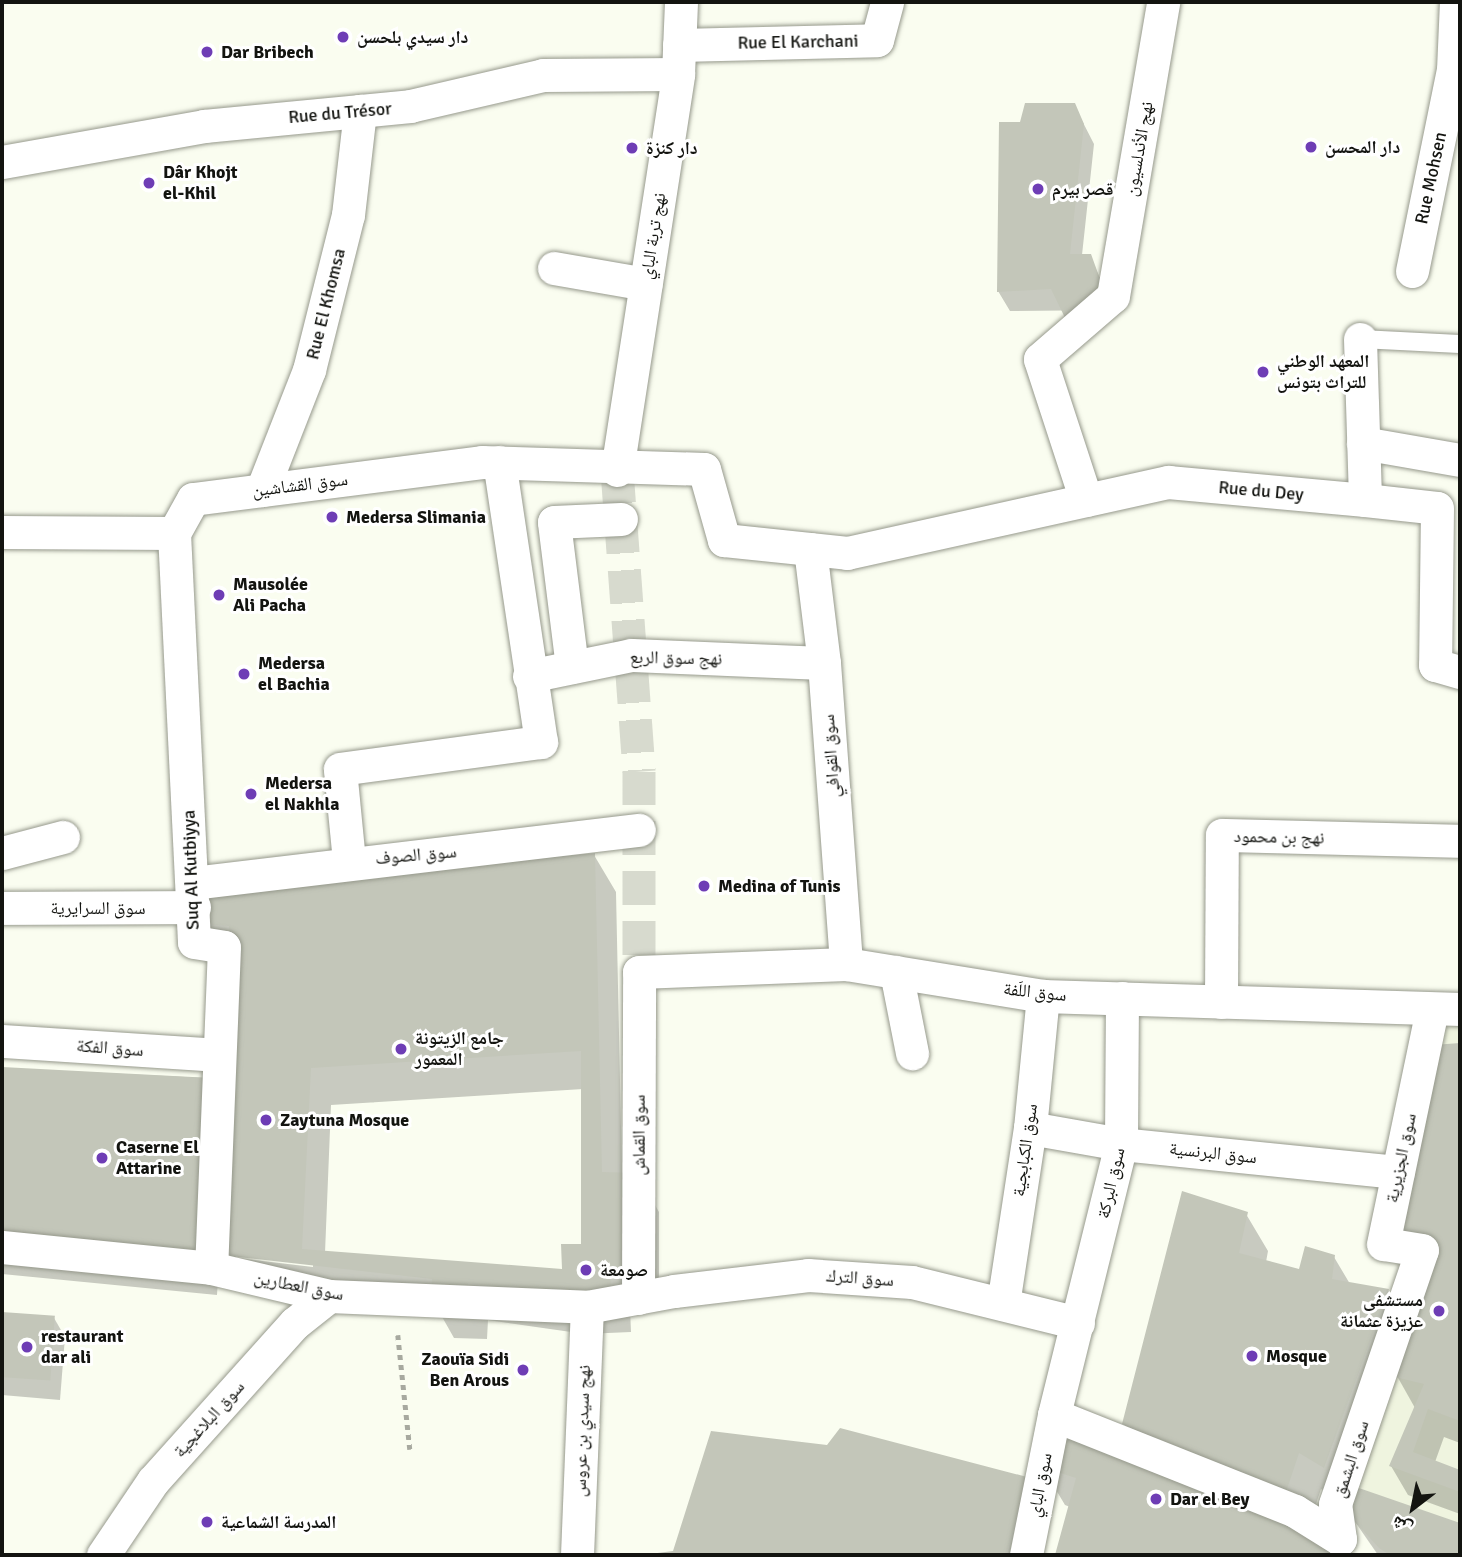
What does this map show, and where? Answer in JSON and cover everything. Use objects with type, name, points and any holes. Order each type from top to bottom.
[{"type":"street","name":"نهج تربة الباي","points":[[617,470],[679,60],[681,2]]},
{"type":"street","name":"Rue El Karchani","points":[[679,60],[877,40],[887,2]]},
{"type":"street","name":"نهج الأندلسيون","points":[[1086,500],[1040,359],[1113,296],[1163,2]]},
{"type":"street","name":"Rue Mohsen","points":[[1412,271],[1453,70],[1456,2]]},
{"type":"street","name":"Rue du Trésor","points":[[2,162],[204,126],[410,106],[543,75],[679,60]]},
{"type":"street","name":"Rue El Khomsa","points":[[262,490],[309,370],[348,215],[360,111]]},
{"type":"street","points":[[554,268],[646,285]]},
{"type":"street","points":[[1360,339],[1364,500]]},
{"type":"street","points":[[1363,443],[1460,460]]},
{"type":"street","points":[[349,861],[340,769],[541,742],[499,462]]},
{"type":"street","name":"سوق القشاشين","points":[[174,533],[193,499],[499,462],[617,470],[704,469],[724,540],[810,549]]},
{"type":"street","name":"Rue du Dey","points":[[810,549],[847,553],[1168,482],[1437,508],[1448,645]]},
{"type":"street","points":[[572,667],[554,522],[621,519]]},
{"type":"street","points":[[2,533],[174,533]]},
{"type":"street","name":"Suq Al Kutbiyya","points":[[174,533],[194,942],[224,947],[211,1268]]},
{"type":"street","name":"سوق القوافي","points":[[810,549],[824,663],[846,964]]},
{"type":"street","points":[[1448,645],[1435,665],[1460,672]]},
{"type":"street","name":"نهج سوق الربع","points":[[529,676],[631,655],[824,663]]},
{"type":"street","name":"سوق الصوف","points":[[193,895],[349,861],[639,830]]},
{"type":"street","name":"نهج بن محمود","points":[[1220,1002],[1222,835],[1460,841]]},
{"type":"street","points":[[2,853],[63,837]]},
{"type":"street","name":"سوق السرايرية","points":[[2,908],[193,895]]},
{"type":"street","name":"سوق اللَفة","points":[[639,972],[846,964],[1043,996],[1446,1009]]},
{"type":"street","name":"سوق القماش","points":[[638,1298],[639,972]]},
{"type":"street","points":[[896,972],[912,1053]]},
{"type":"street","name":"سوق الكبابجية","points":[[1003,1304],[1030,1128],[1043,996]]},
{"type":"street","name":"سوق البركة","points":[[1078,1323],[1121,1144],[1122,998]]},
{"type":"street","name":"سوق الجزيرية","points":[[1413,1273],[1422,1250],[1383,1244],[1398,1172],[1446,1009]]},
{"type":"street","name":"سوق الفكة","points":[[2,1041],[219,1055]]},
{"type":"street","name":"سوق البرنسية","points":[[1030,1128],[1121,1144],[1398,1172]]},
{"type":"street","name":"سوق العطارين","points":[[2,1247],[211,1268],[329,1296],[587,1307],[638,1298]]},
{"type":"street","name":"سوق البشمق","points":[[1350,1547],[1335,1504],[1413,1273]]},
{"type":"street","name":"سوق الترك","points":[[638,1298],[808,1275],[912,1282],[1078,1323]]},
{"type":"street","name":"سوق البلاغجية","points":[[103,1555],[153,1481],[295,1323],[329,1296]]},
{"type":"street","name":"نهج سيدي بن عروس","points":[[577,1555],[587,1307]]},
{"type":"street","points":[[1054,1415],[1078,1323]]},
{"type":"street","name":"سوق البشمق","points":[[1054,1415],[1295,1511],[1350,1547]]},
{"type":"street","name":"سوق الباي","points":[[1026,1555],[1054,1415]]},
{"type":"lane","points":[[1360,339],[1460,344]]},
{"type":"path","points":[[394,1299],[410,1448]]},
{"type":"shaded area","name":"مستشفى عزيزة عثمانة","points":[[1438,1023],[1460,1025],[1460,1555],[1390,1555],[1347,1513],[1441,1246]]},
{"type":"building","name":"قصر بيرم","points":[[1025,103],[1075,103],[1084,124],[1070,254],[1091,254],[1104,290],[1069,326],[1051,289],[997,292],[999,122],[1020,122]]},
{"type":"building","name":"Zaytuna Mosque","points":[[595,853],[602,1172],[639,1173],[639,1264],[610,1271],[611,1295],[563,1297],[468,1283],[466,1302],[431,1300],[432,1279],[221,1255],[229,926],[202,924],[202,889]],"holes":[[[581,1051],[581,1244],[561,1244],[562,1269],[302,1249],[311,1068]]]},
{"type":"building","points":[[1460,1043],[1460,1421],[1428,1409],[1413,1452],[1460,1470],[1460,1492],[1389,1466],[1424,1384],[1395,1377],[1441,1246],[1391,1235],[1433,1045]]},
{"type":"building","name":"Caserne El Attarine","points":[[2,1067],[207,1078],[198,1250],[2,1240]]},
{"type":"building","name":"Mosque","points":[[1182,1191],[1248,1212],[1239,1253],[1299,1269],[1305,1246],[1335,1255],[1332,1279],[1389,1289],[1324,1468],[1299,1453],[1285,1495],[1122,1424]]},
{"type":"building","name":"restaurant dar ali","points":[[2,1312],[55,1316],[50,1381],[2,1377]]},
{"type":"building","name":"Dar el Bey","points":[[1057,1426],[1294,1520],[1347,1555],[1055,1555],[1076,1478],[1054,1471]]},
{"type":"building","points":[[840,1428],[1027,1477],[1006,1555],[642,1555],[673,1551],[711,1431],[827,1445]]},
{"type":"building","points":[[1356,1487],[1460,1523],[1460,1555],[1390,1555],[1379,1548],[1347,1513]]},
{"type":"tunnel","points":[[617,470],[639,771],[639,972]]},
{"type":"place","name":"دار سيدي بلحسن","points":[[343,37]]},
{"type":"place","name":"Dar Bribech","points":[[207,52]]},
{"type":"place","name":"دار المحسن","points":[[1311,147]]},
{"type":"place","name":"دار كنزة","points":[[632,148]]},
{"type":"place","name":"Dâr Khojt el-Khil","points":[[149,183]]},
{"type":"place","name":"قصر بيرم","points":[[1038,189]]},
{"type":"place","name":"المعهد الوطني للتراث بتونس","points":[[1263,372]]},
{"type":"place","name":"Medersa Slimania","points":[[332,517]]},
{"type":"place","name":"Mausolée Ali Pacha","points":[[219,595]]},
{"type":"place","name":"Medersa el Bachia","points":[[244,674]]},
{"type":"place","name":"Medersa el Nakhla","points":[[251,794]]},
{"type":"place","name":"Medina of Tunis","points":[[704,886]]},
{"type":"place","name":"جامع الزيتونة المعمور","points":[[401,1049]]},
{"type":"place","name":"Zaytuna Mosque","points":[[266,1120]]},
{"type":"place","name":"Caserne El Attarine","points":[[102,1158]]},
{"type":"place","name":"صومعة","points":[[586,1270]]},
{"type":"place","name":"مستشفى عزيزة عثمانة","points":[[1439,1311]]},
{"type":"place","name":"restaurant dar ali","points":[[27,1347]]},
{"type":"place","name":"Mosque","points":[[1252,1356]]},
{"type":"place","name":"Zaouïa Sidi Ben Arous","points":[[523,1370]]},
{"type":"place","name":"Dar el Bey","points":[[1156,1499]]},
{"type":"place","name":"المدرسة الشماعية","points":[[207,1522]]}]
